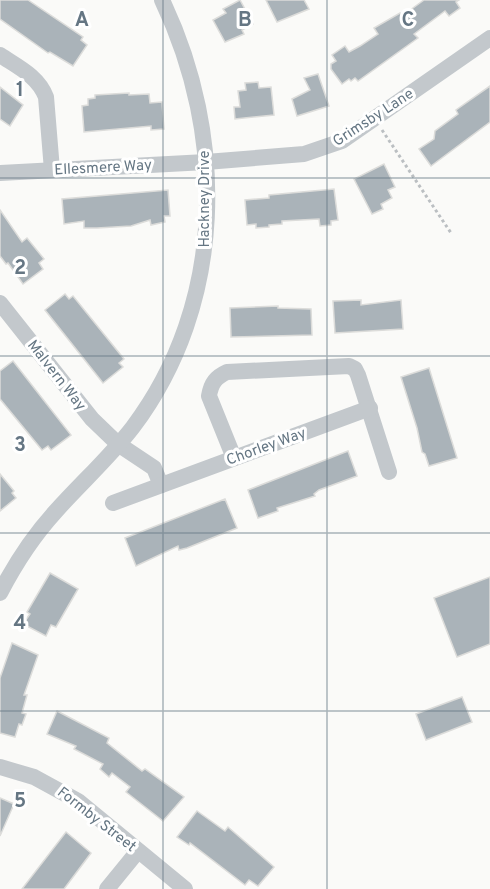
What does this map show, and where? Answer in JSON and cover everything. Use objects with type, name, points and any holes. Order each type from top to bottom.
[{"type":"street","name":"Hackney Drive","points":[[0,593],[4,574],[47,522],[118,444],[150,401],[166,372],[193,307],[204,260],[207,232],[206,162],[198,102],[191,73],[163,0]]},
{"type":"street","name":"Grimsby Lane","points":[[206,162],[304,154],[324,149],[342,141],[490,38]]},
{"type":"street","points":[[0,55],[27,72],[43,88],[46,97],[52,170]]},
{"type":"street","name":"Ellesmere Way","points":[[0,173],[206,162]]},
{"type":"street","name":"Malvern Way","points":[[0,303],[92,419],[118,444]]},
{"type":"street","points":[[234,458],[208,396],[214,381],[227,372],[349,366],[355,369],[370,408],[389,472]]},
{"type":"street","name":"Chorley Way","points":[[113,503],[370,408]]},
{"type":"street","points":[[118,444],[154,468],[162,485]]},
{"type":"street","name":"Formby Street","points":[[0,767],[34,777],[57,787],[78,801],[185,889]]},
{"type":"street","points":[[108,889],[138,851]]},
{"type":"path","points":[[374,119],[451,234]]},
{"type":"building","points":[[0,0],[28,0],[83,37],[81,40],[87,45],[73,66],[50,52],[48,53],[0,19]]},
{"type":"building","points":[[240,0],[253,24],[242,30],[244,34],[225,42],[213,20],[226,13],[223,9]]},
{"type":"building","points":[[266,0],[304,0],[309,9],[277,22]]},
{"type":"building","points":[[424,0],[459,0],[456,2],[460,8],[449,16],[445,11],[414,34],[418,38],[358,81],[355,78],[351,81],[349,79],[342,84],[331,69],[331,64],[336,61],[332,55],[345,46],[349,52],[360,46],[378,34],[374,28],[400,13],[402,16]]},
{"type":"building","points":[[318,74],[329,106],[297,116],[292,99],[310,90],[304,78]]},
{"type":"building","points":[[258,82],[259,88],[271,87],[274,115],[235,119],[234,107],[240,107],[238,91],[246,90],[245,83]]},
{"type":"building","points":[[490,86],[490,122],[431,166],[419,149],[434,139],[435,131],[458,114],[456,110]]},
{"type":"building","points":[[0,87],[23,105],[10,126],[0,119]]},
{"type":"building","points":[[129,93],[129,95],[149,94],[150,103],[162,102],[164,129],[151,130],[151,126],[84,132],[82,106],[88,105],[88,99],[95,98],[95,95]]},
{"type":"building","points":[[384,164],[395,187],[388,190],[392,198],[381,204],[383,209],[372,214],[354,179]]},
{"type":"building","points":[[334,189],[338,220],[331,221],[331,225],[320,226],[319,219],[282,221],[282,224],[269,225],[269,227],[256,228],[256,224],[247,225],[245,200],[269,198],[269,195]]},
{"type":"building","points":[[168,190],[170,216],[164,216],[165,222],[151,225],[150,220],[131,226],[97,228],[84,228],[84,221],[64,224],[62,199]]},
{"type":"building","points":[[0,210],[22,242],[27,238],[44,259],[39,263],[43,269],[23,284],[0,256]]},
{"type":"building","points":[[65,294],[69,299],[73,296],[124,359],[119,363],[123,367],[103,383],[45,310]]},
{"type":"building","points":[[361,300],[361,305],[401,300],[403,329],[335,333],[333,301]]},
{"type":"building","points":[[278,306],[278,308],[311,309],[312,335],[231,337],[230,308]]},
{"type":"building","points":[[13,361],[71,435],[51,450],[48,446],[42,450],[0,399],[0,371]]},
{"type":"building","points":[[429,368],[457,458],[429,466],[422,452],[401,377]]},
{"type":"building","points":[[348,451],[357,476],[319,490],[314,494],[315,496],[277,508],[278,511],[258,518],[248,490]]},
{"type":"building","points":[[0,474],[14,491],[12,493],[16,498],[0,511]]},
{"type":"building","points":[[225,499],[237,528],[187,548],[179,550],[178,546],[136,566],[125,538]]},
{"type":"building","points":[[50,573],[78,589],[56,627],[51,625],[46,636],[23,624],[30,614],[27,612]]},
{"type":"building","points":[[490,577],[490,644],[457,657],[434,598]]},
{"type":"building","points":[[12,643],[38,655],[24,695],[27,695],[22,713],[26,714],[22,725],[19,724],[15,737],[0,733],[0,678]]},
{"type":"building","points":[[462,697],[472,722],[426,740],[416,714]]},
{"type":"building","points":[[57,711],[109,738],[107,743],[142,771],[145,769],[184,797],[163,821],[126,792],[130,787],[112,773],[109,777],[100,769],[103,764],[74,749],[76,746],[47,734]]},
{"type":"building","points":[[0,798],[14,804],[0,836]]},
{"type":"building","points":[[197,811],[225,831],[228,827],[274,867],[258,886],[249,880],[245,885],[190,843],[189,845],[177,837]]},
{"type":"building","points":[[66,832],[91,853],[64,889],[22,889]]}]
